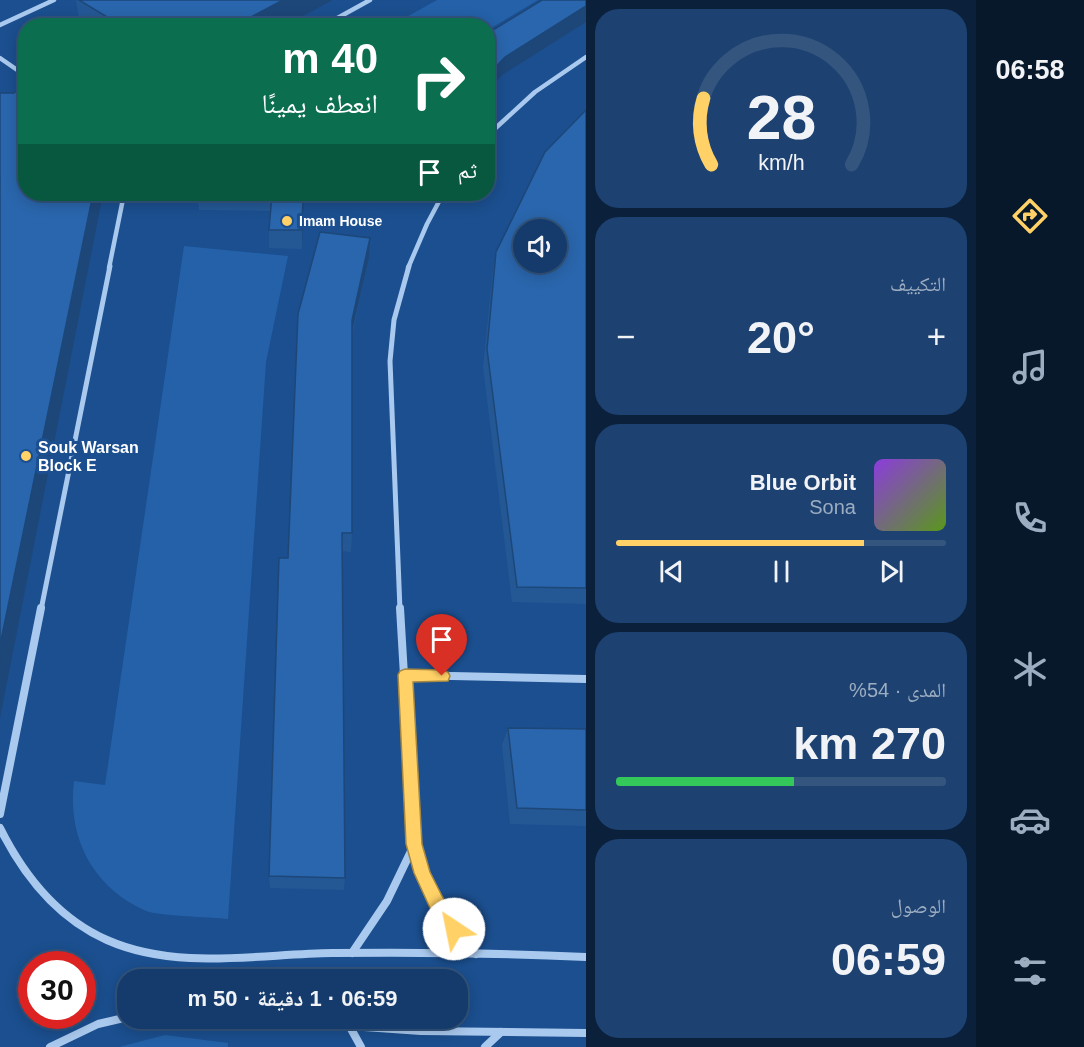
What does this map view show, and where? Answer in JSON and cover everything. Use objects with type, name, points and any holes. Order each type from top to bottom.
[{"type":"street","points":[[0,25],[54,0]]},
{"type":"street","points":[[337,18],[370,0]]},
{"type":"street","points":[[495,129],[536,92],[586,57]]},
{"type":"street","points":[[0,58],[18,70]]},
{"type":"street","points":[[0,814],[123,201]]},
{"type":"street","points":[[439,201],[415,248],[403,283],[394,320],[389,360],[397,567],[414,844],[422,873],[436,902],[454,929],[476,954]]},
{"type":"street","points":[[405,675],[586,679]]},
{"type":"street","points":[[0,828],[25,875],[45,898],[69,918],[95,934],[125,947],[157,954],[190,957],[352,952],[586,957]]},
{"type":"street","points":[[352,952],[372,927],[389,900],[414,844]]},
{"type":"street","points":[[50,1047],[84,1030],[117,1018]]},
{"type":"street","points":[[351,1029],[361,1047]]},
{"type":"street","points":[[386,1029],[586,1033]]},
{"type":"street","points":[[485,1047],[501,1032]]},
{"type":"shaded area","points":[[437,0],[538,0],[495,26],[495,18],[405,18]]},
{"type":"shaded area","points":[[184,246],[288,256],[266,362],[228,919],[153,913],[127,901],[111,889],[98,875],[80,841],[73,802],[74,781],[105,785]]},
{"type":"shaded area","points":[[165,1035],[228,1043],[228,1047],[119,1047]]},
{"type":"building","points":[[79,0],[283,0],[249,18],[109,18]]},
{"type":"building","points":[[542,0],[586,0],[586,6],[505,57],[495,68],[495,29]]},
{"type":"building","name":"Souk Warsan Block E","points":[[18,90],[18,201],[92,201],[0,645],[0,93],[14,93]]},
{"type":"building","points":[[586,110],[586,588],[517,587],[487,349],[496,252],[545,152]]},
{"type":"building","points":[[271,201],[303,201],[302,230],[269,230]]},
{"type":"building","points":[[320,232],[370,238],[352,320],[352,533],[342,533],[345,878],[269,876],[279,558],[288,558],[298,314]]},
{"type":"building","points":[[508,728],[586,729],[586,810],[517,808]]},
{"type":"place","name":"Imam House","points":[[287,221]]},
{"type":"place","name":"Souk Warsan Block E","points":[[26,456]]},
{"type":"route","points":[[442,676],[405,675],[414,844],[422,873],[436,902],[454,929]]}]
